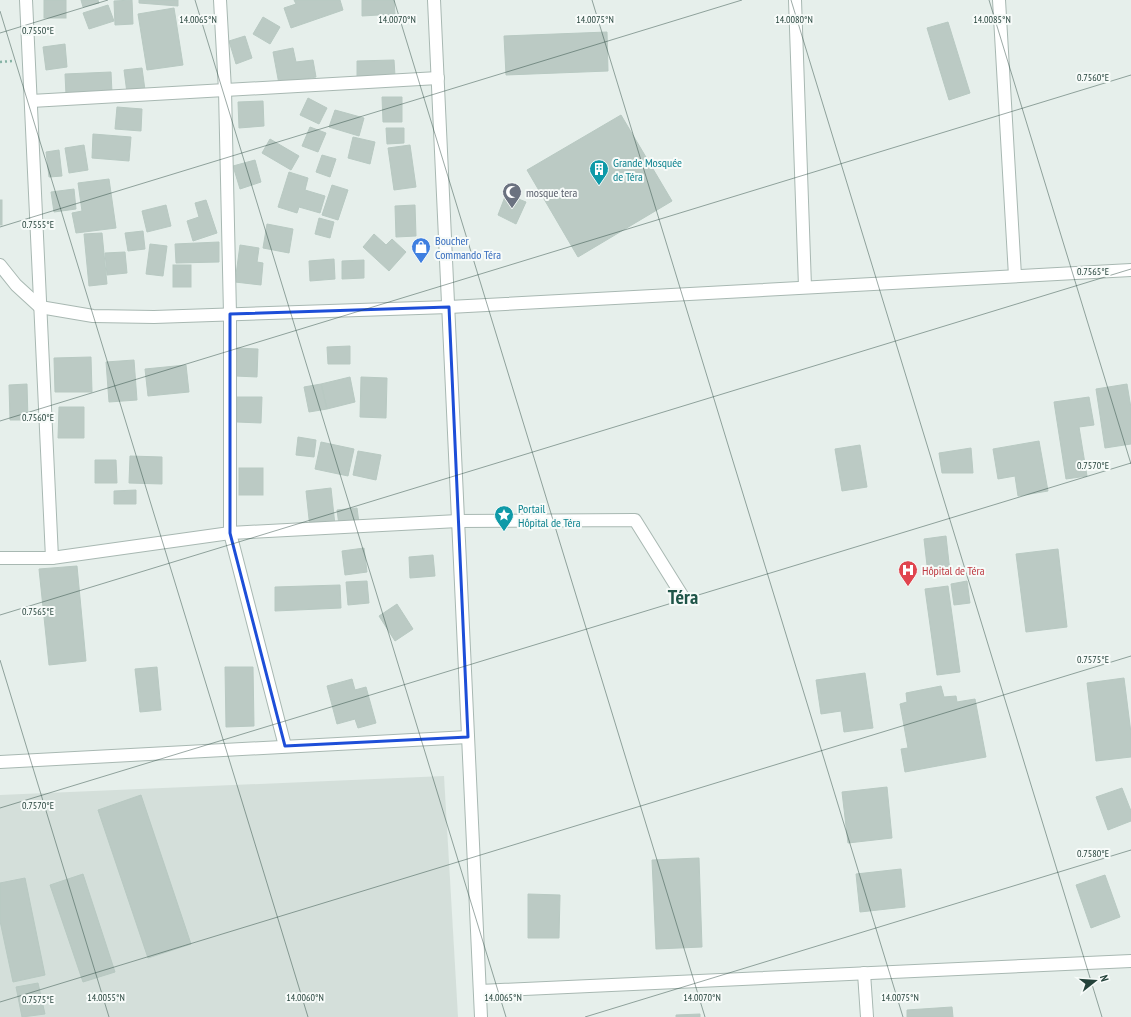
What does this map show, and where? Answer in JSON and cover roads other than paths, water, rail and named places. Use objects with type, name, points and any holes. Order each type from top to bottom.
[{"type":"street","points":[[26,0],[52,558]]},
{"type":"street","points":[[220,0],[225,90],[230,314],[230,534],[285,746]]},
{"type":"street","points":[[434,0],[481,1017]]},
{"type":"street","points":[[795,0],[806,287]]},
{"type":"street","points":[[1000,0],[1015,276]]},
{"type":"street","points":[[30,101],[438,78]]},
{"type":"street","points":[[0,265],[16,285],[40,307],[93,316],[230,314],[449,307],[1131,270]]},
{"type":"street","points":[[0,558],[52,558],[230,534],[458,521],[635,520],[683,597]]},
{"type":"street","points":[[0,762],[468,737]]},
{"type":"street","points":[[480,991],[1131,961]]},
{"type":"street","points":[[864,973],[867,1017]]},
{"type":"place","name":"Grande Mosquée de Téra","points":[[599,186]]},
{"type":"place","name":"mosque tera","points":[[512,209]]},
{"type":"place","name":"Boucher Commando Téra","points":[[421,264]]},
{"type":"place","name":"Portail Hôpital de Téra","points":[[504,532]]},
{"type":"place","name":"Hôpital de Téra","points":[[908,587]]},
{"type":"district","name":"Téra","points":[[683,597]]}]
